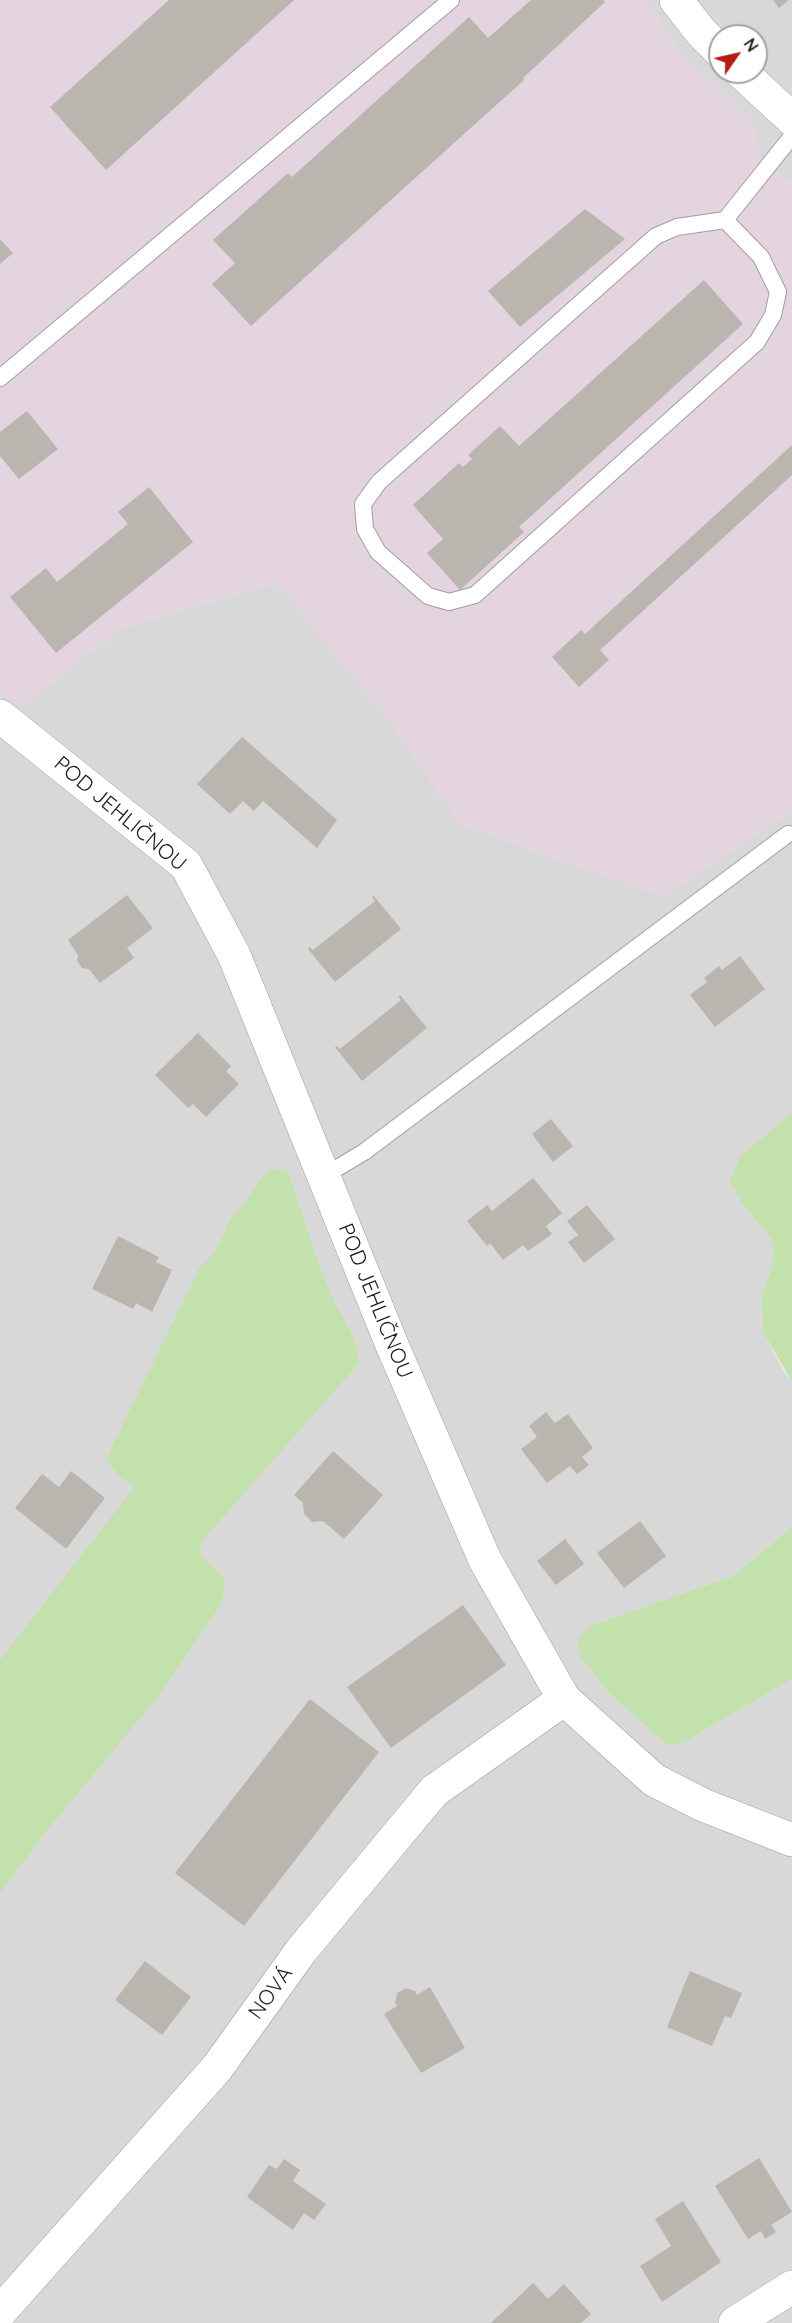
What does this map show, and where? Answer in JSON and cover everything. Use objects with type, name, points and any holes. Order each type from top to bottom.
[{"type":"street","points":[[676,0],[708,39]]},
{"type":"street","points":[[754,84],[792,119]]},
{"type":"street","name":"POD JEHLIČNOU","points":[[0,716],[186,865],[234,955],[392,1345],[485,1560],[564,1700],[654,1780],[703,1806],[792,1840]]},
{"type":"street","name":"NOVÁ","points":[[0,2312],[217,2068],[301,1951],[434,1791],[564,1700]]},
{"type":"street","points":[[735,2323],[792,2287]]},
{"type":"lane","points":[[0,378],[451,0]]},
{"type":"lane","points":[[725,220],[761,257],[778,292],[773,315],[757,342],[475,595],[448,602],[428,596],[378,552],[365,529],[363,504],[379,482],[656,236],[677,227],[725,220],[792,136]]},
{"type":"lane","points":[[324,1176],[364,1152],[788,834]]},
{"type":"shaded area","points":[[0,0],[644,0],[679,51],[708,78],[708,84],[714,84],[751,119],[761,159],[786,181],[792,180],[792,811],[663,896],[462,825],[390,722],[276,582],[119,629],[21,707],[0,691]]},
{"type":"shaded area","points":[[644,0],[792,0],[792,180],[787,181],[761,159],[751,119],[714,84],[768,84],[768,24],[708,24],[708,78],[679,51]]},
{"type":"shaded area","points":[[277,582],[390,722],[462,825],[663,896],[792,811],[792,1113],[742,1155],[745,1208],[772,1239],[773,1261],[762,1297],[763,1333],[783,1370],[792,1381],[792,1527],[733,1576],[592,1625],[580,1657],[612,1696],[668,1746],[684,1742],[792,1679],[792,2323],[0,2323],[0,691],[21,707],[119,629]]},
{"type":"green space","points":[[792,1113],[792,1381],[763,1333],[762,1297],[773,1261],[772,1239],[745,1208],[730,1181],[741,1155]]},
{"type":"green space","points":[[272,1169],[288,1171],[317,1260],[334,1301],[355,1340],[359,1363],[201,1542],[200,1552],[205,1560],[223,1576],[225,1589],[220,1606],[157,1698],[45,1833],[0,1893],[0,1660],[133,1489],[133,1484],[119,1477],[106,1459],[200,1267],[212,1255],[225,1234],[230,1219],[243,1205],[266,1172]]},
{"type":"green space","points":[[792,1527],[792,1679],[684,1742],[668,1746],[612,1696],[580,1657],[578,1639],[592,1625],[733,1576]]},
{"type":"building","points":[[169,0],[294,0],[106,170],[50,107]]},
{"type":"building","points":[[531,0],[603,0],[605,2],[523,78],[524,80],[251,326],[212,284],[235,263],[213,240],[288,173],[292,177],[469,17],[488,38]]},
{"type":"building","points":[[773,0],[789,0],[779,8]]},
{"type":"building","points":[[585,209],[625,239],[520,327],[488,291]]},
{"type":"building","points":[[0,239],[13,253],[0,264]]},
{"type":"building","points":[[704,280],[743,324],[519,527],[524,532],[460,590],[427,553],[443,539],[413,505],[459,463],[463,467],[472,459],[468,455],[500,426],[519,446]]},
{"type":"building","points":[[27,411],[58,449],[19,479],[0,456],[0,432]]},
{"type":"building","points":[[792,445],[792,475],[600,650],[609,660],[579,687],[552,657],[581,630],[585,634]]},
{"type":"building","points":[[149,487],[193,542],[56,653],[10,597],[46,568],[57,582],[128,524],[118,512]]},
{"type":"building","points":[[242,737],[337,820],[317,848],[263,801],[254,811],[243,801],[230,814],[197,784]]},
{"type":"building","points":[[127,895],[153,928],[127,948],[134,958],[100,983],[89,969],[82,968],[77,961],[78,955],[68,940]]},
{"type":"building","points":[[374,896],[401,929],[335,982],[308,949],[310,947],[313,950],[375,901],[372,897]]},
{"type":"building","points":[[740,956],[765,989],[715,1027],[690,995],[707,982],[704,978],[719,966],[722,970]]},
{"type":"building","points":[[400,995],[427,1028],[362,1081],[335,1047],[340,1049],[401,1000],[398,996]]},
{"type":"building","points":[[198,1033],[231,1066],[226,1071],[239,1084],[206,1117],[193,1104],[188,1108],[155,1075]]},
{"type":"building","points":[[551,1119],[573,1146],[553,1162],[532,1134]]},
{"type":"building","points":[[533,1178],[562,1213],[546,1226],[552,1234],[528,1251],[523,1245],[503,1260],[490,1243],[487,1246],[467,1221],[487,1205],[492,1211]]},
{"type":"building","points":[[587,1205],[615,1239],[584,1263],[568,1242],[578,1235],[567,1221]]},
{"type":"building","points":[[118,1236],[159,1257],[156,1262],[172,1270],[152,1312],[136,1303],[133,1309],[92,1289]]},
{"type":"building","points":[[546,1412],[555,1423],[568,1414],[593,1448],[582,1457],[589,1465],[577,1474],[570,1466],[547,1483],[521,1449],[537,1437],[529,1426]]},
{"type":"building","points":[[333,1451],[383,1495],[344,1539],[323,1521],[312,1522],[304,1514],[303,1503],[294,1495]]},
{"type":"building","points":[[71,1471],[105,1498],[66,1549],[15,1508],[42,1474],[59,1487]]},
{"type":"building","points":[[640,1521],[666,1556],[624,1588],[597,1553]]},
{"type":"building","points":[[565,1539],[584,1564],[556,1585],[537,1561]]},
{"type":"building","points":[[463,1605],[506,1665],[391,1748],[347,1687]]},
{"type":"building","points":[[310,1699],[379,1752],[244,1926],[175,1873]]},
{"type":"building","points":[[145,1961],[191,1997],[162,2035],[115,2000]]},
{"type":"building","points":[[690,1971],[742,1993],[731,2018],[725,2016],[712,2046],[667,2027]]},
{"type":"building","points":[[430,1987],[465,2048],[421,2073],[384,2014],[397,2006],[395,2003],[397,1993],[406,1988],[415,1991],[417,1995]]},
{"type":"building","points":[[759,2158],[792,2212],[771,2225],[776,2232],[765,2239],[761,2231],[748,2239],[715,2186]]},
{"type":"building","points":[[284,2159],[300,2170],[293,2181],[326,2204],[314,2220],[304,2213],[293,2230],[247,2197],[269,2165],[277,2169]]},
{"type":"building","points":[[683,2201],[721,2262],[662,2302],[640,2266],[671,2246],[655,2219]]},
{"type":"building","points":[[533,2283],[548,2299],[564,2284],[591,2314],[581,2323],[491,2323]]}]
